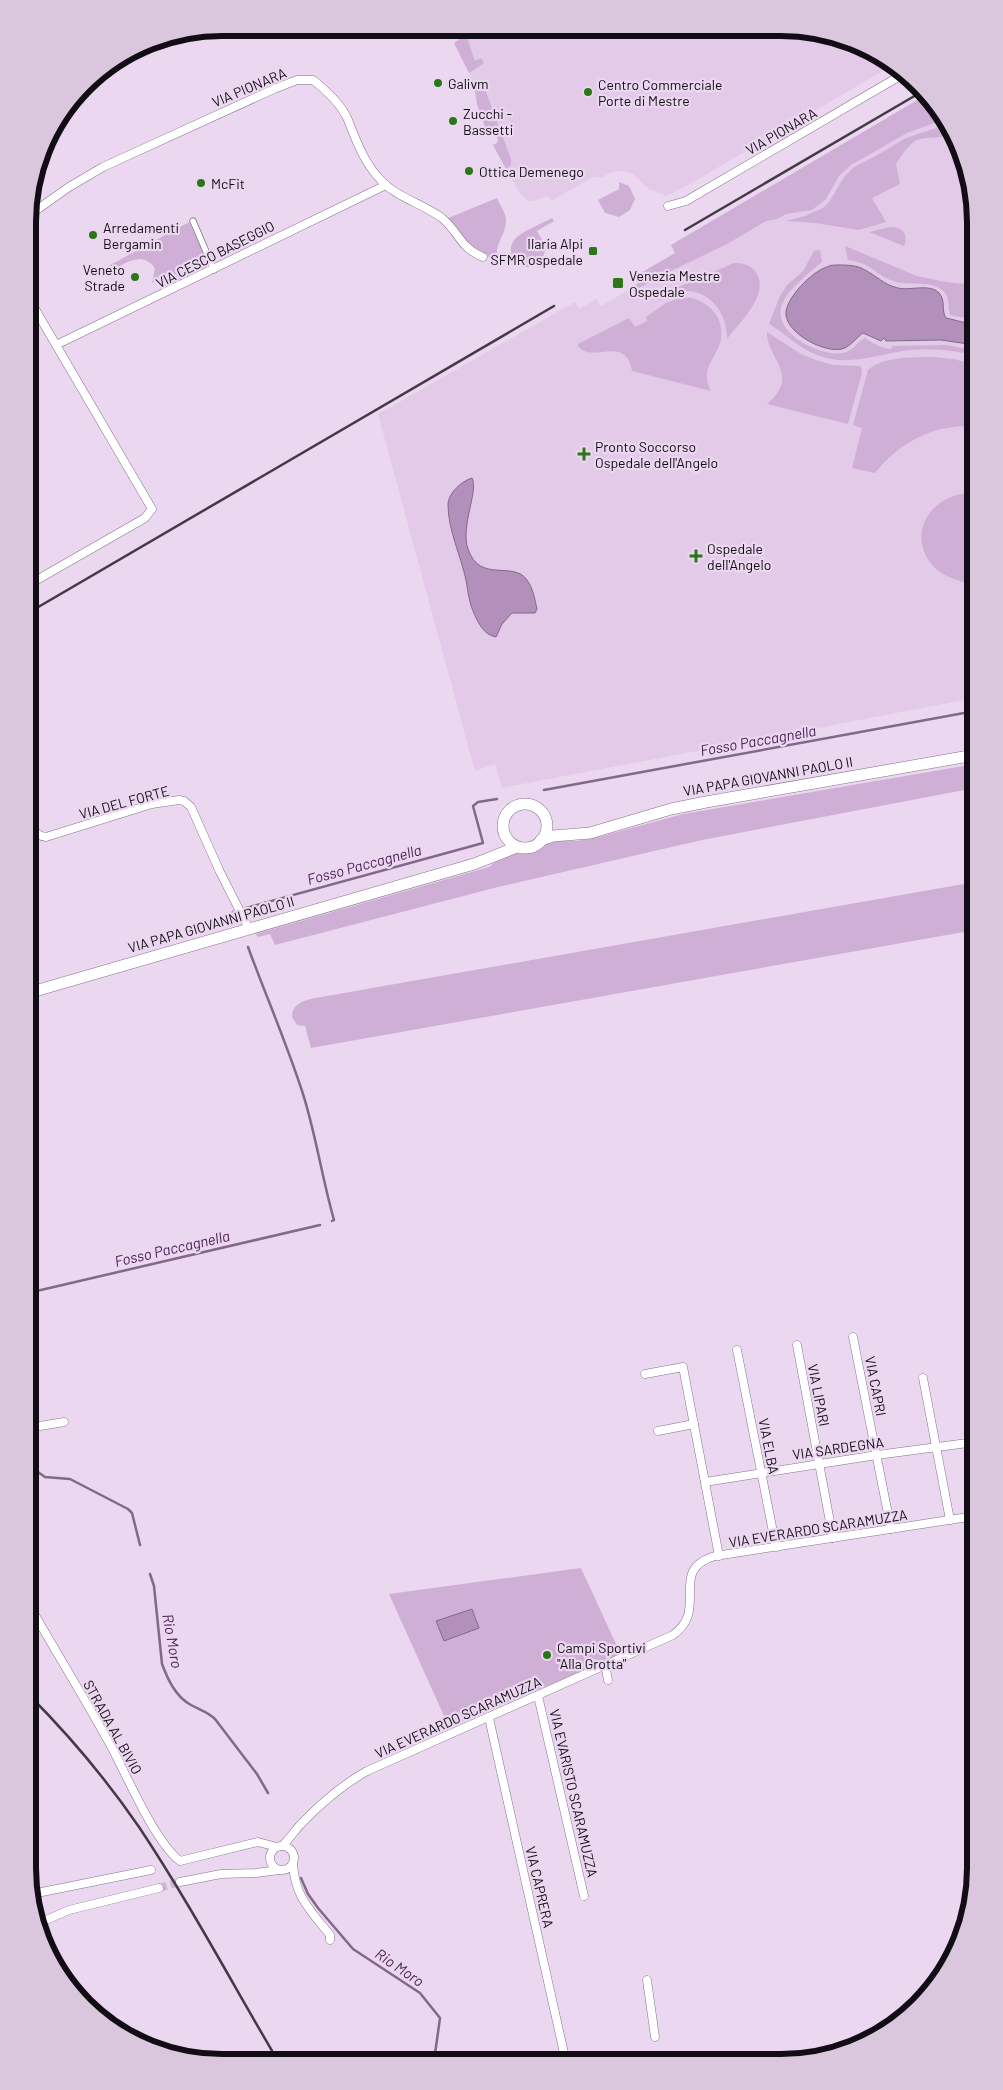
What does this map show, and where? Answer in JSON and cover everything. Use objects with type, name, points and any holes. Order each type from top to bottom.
[{"type":"main road","name":"VIA PAPA GIOVANNI PAOLO II","points":[[541,840],[553,836],[590,833],[671,809],[706,802],[967,756]]},
{"type":"main road","points":[[546,819],[546,831],[541,840],[529,848],[517,847],[509,842],[503,832],[505,816],[519,804],[534,806],[540,811],[557,831],[568,835]]},
{"type":"main road","name":"VIA PAPA GIOVANNI PAOLO II","points":[[482,862],[499,845],[503,832]]},
{"type":"main road","name":"VIA PAPA GIOVANNI PAOLO II","points":[[36,989],[482,862],[517,847]]},
{"type":"street","name":"VIA PIONARA","points":[[668,206],[686,201],[897,78]]},
{"type":"street","name":"VIA PIONARA","points":[[37,210],[69,187],[103,167],[274,89],[303,79],[313,80],[336,103],[348,119],[365,160],[386,185],[444,220],[467,248],[483,257]]},
{"type":"street","name":"VIA CESCO BASEGGIO","points":[[56,345],[386,185]]},
{"type":"street","points":[[193,221],[214,270]]},
{"type":"street","points":[[36,311],[152,509],[144,518],[36,580]]},
{"type":"street","name":"VIA DEL FORTE","points":[[36,833],[41,837],[46,837],[152,804],[184,801],[191,807],[220,872],[249,929]]},
{"type":"street","name":"VIA CAPRI","points":[[853,1337],[891,1529]]},
{"type":"street","name":"VIA LIPARI","points":[[797,1345],[833,1538]]},
{"type":"street","name":"VIA ELBA","points":[[737,1350],[776,1547]]},
{"type":"street","points":[[646,1374],[683,1367],[718,1556]]},
{"type":"street","points":[[923,1378],[950,1520]]},
{"type":"street","points":[[36,1427],[64,1422]]},
{"type":"street","points":[[658,1431],[694,1424]]},
{"type":"street","name":"VIA SARDEGNA","points":[[705,1482],[877,1454],[967,1443]]},
{"type":"street","name":"VIA EVERARDO SCARAMUZZA","points":[[294,1834],[301,1824],[327,1799],[354,1779],[394,1758],[673,1635],[683,1627],[689,1616],[690,1580],[692,1572],[702,1561],[718,1556],[967,1517]]},
{"type":"street","name":"STRADA AL BIVIO","points":[[36,1617],[112,1748],[161,1840],[173,1856],[180,1861],[253,1844],[275,1852]]},
{"type":"street","points":[[605,1666],[608,1680]]},
{"type":"street","name":"VIA EVARISTO SCARAMUZZA","points":[[538,1696],[584,1896]]},
{"type":"street","name":"VIA CAPRERA","points":[[488,1718],[564,2054]]},
{"type":"street","points":[[294,1834],[292,1850],[294,1856],[294,1879],[306,1904],[330,1935],[330,1940]]},
{"type":"street","points":[[262,1872],[275,1852],[294,1834]]},
{"type":"street","points":[[275,1852],[292,1850]]},
{"type":"street","points":[[275,1852],[273,1866],[294,1879]]},
{"type":"street","points":[[180,1882],[207,1876],[282,1870],[293,1864]]},
{"type":"street","points":[[38,1893],[151,1870]]},
{"type":"street","points":[[44,1921],[70,1910],[159,1888]]},
{"type":"street","points":[[647,1980],[655,2037]]},
{"type":"shaded area","points":[[459,36],[781,36],[817,40],[840,46],[863,55],[886,69],[666,196],[649,189],[633,174],[621,171],[612,172],[603,177],[593,177],[551,201],[548,196],[528,201],[520,194],[493,145],[498,140],[493,127],[485,127],[466,64],[454,43],[460,39]]},
{"type":"shaded area","points":[[459,36],[466,36],[475,61],[481,58],[484,63],[469,73],[454,43],[460,39]]},
{"type":"shaded area","points":[[483,84],[511,159],[511,165],[506,169],[493,145],[498,140],[493,127],[485,127],[477,104],[475,89]]},
{"type":"shaded area","name":"Ospedale dell'Angelo","points":[[920,99],[942,129],[953,151],[960,174],[967,222],[967,700],[502,788],[495,764],[475,771],[378,414],[575,302],[579,309],[596,299],[601,306],[638,284],[634,277],[675,253],[671,245]]},
{"type":"shaded area","points":[[920,99],[928,109],[942,129],[946,136],[915,141],[896,164],[900,184],[872,198],[886,222],[859,230],[815,223],[786,221],[805,216],[823,208],[829,202],[844,177],[854,167],[906,138],[939,127],[937,122],[907,133],[851,165],[839,176],[826,199],[812,210],[786,214],[777,219],[766,221],[729,243],[631,292],[629,289],[638,283],[634,277],[675,253],[671,245]]},
{"type":"shaded area","points":[[619,182],[629,186],[635,199],[630,210],[619,217],[605,213],[598,200],[619,189]]},
{"type":"shaded area","points":[[497,198],[506,221],[497,249],[498,260],[496,260],[468,248],[446,219]]},
{"type":"shaded area","points":[[552,218],[554,221],[537,231],[546,247],[542,261],[530,267],[519,265],[512,258],[512,243],[528,230]]},
{"type":"shaded area","points":[[189,222],[209,265],[163,287],[159,280],[152,283],[155,268],[144,260],[137,259],[131,261],[106,275],[103,269]]},
{"type":"shaded area","points":[[890,227],[898,228],[903,232],[906,238],[904,246],[869,232]]},
{"type":"shaded area","points":[[845,246],[917,276],[967,284],[967,318],[950,315],[947,295],[937,287],[890,280],[863,264],[848,260]]},
{"type":"shaded area","points":[[820,250],[822,262],[792,289],[781,308],[781,318],[785,327],[802,342],[813,348],[834,353],[847,352],[865,338],[891,349],[892,346],[947,345],[967,349],[967,354],[936,349],[919,349],[853,360],[841,360],[817,355],[798,345],[769,324],[780,296],[787,285],[803,271],[814,251]]},
{"type":"shaded area","points":[[734,263],[745,264],[755,271],[759,280],[759,289],[752,307],[727,339],[726,328],[719,309],[712,301],[695,292],[674,293],[658,301],[643,312],[674,289]]},
{"type":"shaded area","points":[[831,265],[862,268],[893,287],[908,289],[930,288],[935,290],[941,296],[946,318],[967,323],[967,344],[941,340],[886,341],[884,338],[881,341],[863,333],[842,349],[826,348],[808,341],[793,329],[788,322],[786,315],[789,302],[807,280]]},
{"type":"shaded area","points":[[681,297],[698,300],[705,304],[712,309],[720,322],[721,339],[708,369],[707,376],[711,391],[632,371],[629,360],[623,354],[616,351],[592,353],[584,351],[578,346],[578,344],[629,318],[635,327],[647,321],[646,317],[666,303]]},
{"type":"shaded area","points":[[767,332],[801,354],[816,360],[833,365],[861,367],[862,373],[848,424],[767,404],[777,394],[782,384],[782,375],[768,341]]},
{"type":"shaded area","points":[[932,357],[954,359],[967,363],[967,426],[931,432],[906,444],[895,452],[875,473],[852,468],[862,428],[853,425],[868,370],[881,362]]},
{"type":"shaded area","points":[[472,478],[474,484],[466,540],[473,560],[480,566],[488,569],[521,574],[531,587],[537,609],[535,613],[512,613],[502,624],[496,637],[488,634],[482,628],[472,609],[464,571],[452,533],[449,514],[450,496],[460,485]]},
{"type":"shaded area","points":[[967,493],[967,583],[948,577],[938,571],[926,555],[922,542],[922,530],[926,519],[933,509],[943,501]]},
{"type":"shaded area","points":[[967,675],[967,689],[966,688],[965,677]]},
{"type":"shaded area","points":[[967,765],[967,790],[702,840],[498,887],[275,945],[270,934],[258,937],[256,934],[489,867],[500,858],[516,851],[531,850],[546,841],[576,841],[595,838],[683,814]]},
{"type":"shaded area","points":[[967,883],[967,931],[311,1048],[305,1026],[297,1025],[292,1017],[293,1011],[299,1003],[316,998]]},
{"type":"shaded area","points":[[581,1568],[621,1655],[449,1727],[389,1594]]},
{"type":"shaded area","points":[[472,1609],[479,1628],[444,1641],[436,1621]]},
{"type":"waterway","name":"Fosso Paccagnella","points":[[544,790],[967,712]]},
{"type":"waterway","name":"Fosso Paccagnella","points":[[246,908],[483,843],[473,806],[478,802],[497,799]]},
{"type":"waterway","name":"Fosso Paccagnella","points":[[235,918],[233,912],[237,911]]},
{"type":"waterway","name":"Fosso Paccagnella","points":[[248,947],[303,1094],[334,1220],[332,1221]]},
{"type":"waterway","name":"Fosso Paccagnella","points":[[36,1291],[320,1225]]},
{"type":"waterway","name":"Rio Moro","points":[[36,1471],[45,1477],[70,1479],[128,1509],[132,1513],[140,1545]]},
{"type":"waterway","name":"Rio Moro","points":[[150,1574],[154,1586],[162,1664],[170,1682],[186,1702],[215,1719],[257,1774],[268,1793]]},
{"type":"waterway","name":"Rio Moro","points":[[301,1878],[308,1894],[318,1908],[353,1949],[420,1993],[440,2018],[435,2054]]},
{"type":"tunnel","points":[[159,1888],[180,1882]]},
{"type":"railway","points":[[685,230],[916,95]]},
{"type":"railway","points":[[36,608],[554,306]]},
{"type":"railway","points":[[36,1702],[86,1758],[139,1827],[193,1913],[274,2054]]},
{"type":"place","name":"Galivm","points":[[438,83]]},
{"type":"place","name":"Centro Commerciale Porte di Mestre","points":[[588,92]]},
{"type":"place","name":"Zucchi - Bassetti","points":[[453,121]]},
{"type":"place","name":"Ottica Demenego","points":[[469,171]]},
{"type":"place","name":"McFit","points":[[201,183]]},
{"type":"place","name":"Arredamenti Bergamin","points":[[93,235]]},
{"type":"place","name":"Ilaria Alpi SFMR ospedale","points":[[593,251]]},
{"type":"place","name":"Veneto Strade","points":[[135,277]]},
{"type":"place","name":"Venezia Mestre Ospedale","points":[[618,283]]},
{"type":"place","name":"Pronto Soccorso Ospedale dell'Angelo","points":[[584,454]]},
{"type":"place","name":"Ospedale dell'Angelo","points":[[696,556]]},
{"type":"place","name":"Campi Sportivi \"Alla Grotta\"","points":[[547,1655]]}]
